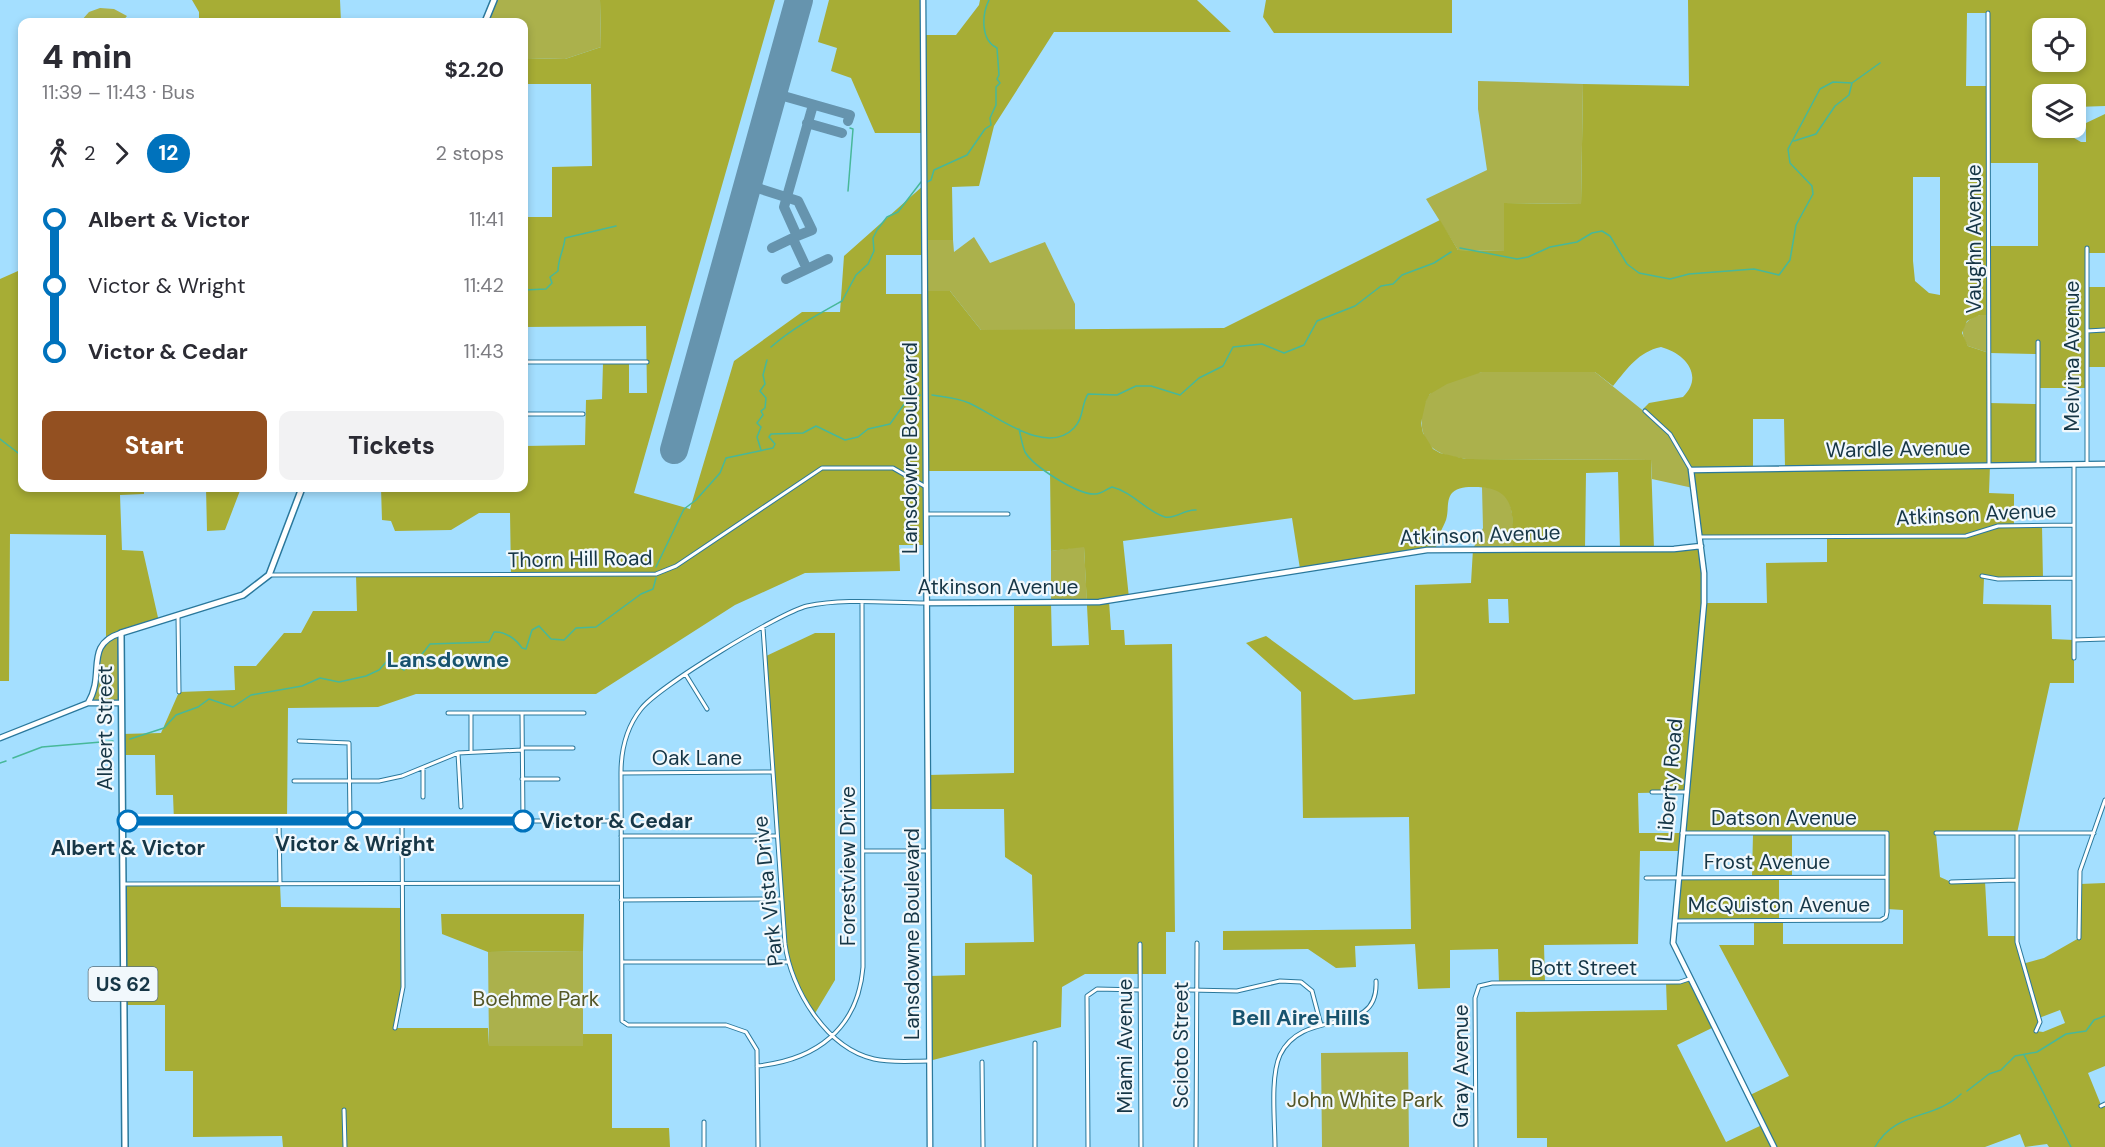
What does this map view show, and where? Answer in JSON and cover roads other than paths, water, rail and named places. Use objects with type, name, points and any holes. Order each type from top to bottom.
[{"type":"main road","points":[[487,18],[494,0]]},
{"type":"main road","points":[[121,633],[243,595],[269,575],[300,492]]},
{"type":"main road","name":"Albert Street","points":[[121,633],[125,1147]]},
{"type":"street","name":"Lansdowne Boulevard","points":[[923,0],[930,1147]]},
{"type":"street","name":"Vaughn Avenue","points":[[1989,14],[1989,465]]},
{"type":"street","name":"Melvina Avenue","points":[[2087,248],[2087,464]]},
{"type":"street","points":[[2087,331],[2105,330]]},
{"type":"street","points":[[2038,342],[2038,464]]},
{"type":"street","points":[[528,362],[647,362]]},
{"type":"street","name":"Liberty Road","points":[[1645,411],[1668,432],[1691,470],[1701,546],[1704,603],[1673,921],[1674,947],[1773,1147]]},
{"type":"street","points":[[528,414],[583,414]]},
{"type":"street","points":[[2074,464],[2074,658]]},
{"type":"street","name":"Wardle Avenue","points":[[1691,470],[2105,464]]},
{"type":"street","name":"Thorn Hill Road","points":[[269,575],[656,574],[676,566],[822,468],[893,468],[926,488]]},
{"type":"street","points":[[927,514],[1008,514]]},
{"type":"street","name":"Atkinson Avenue","points":[[1700,537],[1966,536],[1998,526],[2074,525]]},
{"type":"street","name":"Atkinson Avenue","points":[[757,1066],[754,1042],[738,1027],[624,1023],[621,773],[624,744],[635,717],[653,696],[762,627],[805,607],[862,603],[1099,602],[1427,550],[1674,549],[1701,546]]},
{"type":"street","points":[[1983,577],[2074,578]]},
{"type":"street","name":"Forestview Drive","points":[[757,1066],[800,1058],[821,1046],[834,1035],[850,1013],[862,977],[862,603]]},
{"type":"street","points":[[178,616],[179,693]]},
{"type":"street","name":"Park Vista Drive","points":[[762,627],[788,962],[803,999],[834,1035],[850,1049],[873,1059],[929,1061]]},
{"type":"street","points":[[88,703],[96,687],[100,646],[106,639],[121,633]]},
{"type":"street","points":[[2074,640],[2105,639]]},
{"type":"street","points":[[686,675],[707,709]]},
{"type":"street","points":[[0,738],[88,703],[121,703]]},
{"type":"street","points":[[448,713],[584,713]]},
{"type":"street","points":[[471,713],[471,751]]},
{"type":"street","points":[[522,713],[523,821]]},
{"type":"street","points":[[299,741],[349,743],[350,820]]},
{"type":"street","points":[[294,781],[390,779],[458,753],[573,748]]},
{"type":"street","points":[[458,753],[461,807]]},
{"type":"street","points":[[423,768],[423,797]]},
{"type":"street","name":"Oak Lane","points":[[621,773],[772,772]]},
{"type":"street","points":[[522,779],[558,779]]},
{"type":"street","points":[[1652,792],[1685,792]]},
{"type":"street","points":[[2079,938],[2080,871],[2105,800]]},
{"type":"street","points":[[122,821],[621,820]]},
{"type":"street","points":[[279,821],[280,884]]},
{"type":"street","points":[[395,1028],[403,987],[402,821]]},
{"type":"street","name":"Datson Avenue","points":[[1681,833],[1887,833],[1887,877]]},
{"type":"street","points":[[1936,833],[2094,833]]},
{"type":"street","points":[[2017,833],[2017,942],[2040,1022],[2036,1031]]},
{"type":"street","points":[[621,837],[777,836]]},
{"type":"street","points":[[863,851],[928,851]]},
{"type":"street","name":"Frost Avenue","points":[[1646,878],[1887,877]]},
{"type":"street","name":"McQuiston Avenue","points":[[1673,921],[1885,918],[1887,877]]},
{"type":"street","points":[[1951,882],[2016,880]]},
{"type":"street","points":[[123,884],[621,883]]},
{"type":"street","points":[[621,900],[782,899]]},
{"type":"street","name":"Scioto Street","points":[[1196,1147],[1197,943]]},
{"type":"street","name":"Miami Avenue","points":[[1140,944],[1141,1147]]},
{"type":"street","points":[[622,962],[788,962]]},
{"type":"street","name":"Bott Street","points":[[1479,986],[1492,983],[1680,982],[1689,979]]},
{"type":"street","points":[[1190,990],[1237,991],[1280,981],[1301,982],[1312,991],[1321,1025]]},
{"type":"street","points":[[1275,1147],[1276,1074],[1279,1057],[1288,1042],[1298,1034],[1369,1010],[1376,999],[1376,981]]},
{"type":"street","name":"Gray Avenue","points":[[1476,1147],[1475,998],[1479,986]]},
{"type":"street","points":[[1088,1147],[1087,996],[1090,992],[1100,989],[1140,990]]},
{"type":"street","points":[[1035,1043],[1035,1147]]},
{"type":"street","points":[[982,1062],[983,1147]]},
{"type":"street","points":[[757,1066],[758,1147]]},
{"type":"street","points":[[344,1110],[345,1147]]},
{"type":"street","points":[[704,1122],[704,1147]]},
{"type":"waterway","points":[[927,182],[931,180],[934,170],[967,155],[985,129],[991,125],[990,118],[996,105],[996,87],[1000,83],[997,79],[999,75],[997,48],[988,39],[984,26],[989,0]]},
{"type":"waterway","points":[[1460,248],[1517,259],[1528,257],[1550,247],[1577,242],[1592,233],[1602,231],[1610,236],[1627,264],[1639,273],[1670,279],[1689,274],[1754,269],[1779,275],[1790,260],[1796,225],[1813,194],[1812,186],[1790,163],[1788,149],[1820,89],[1833,82],[1852,83],[1880,63]]},
{"type":"waterway","points":[[1794,141],[1816,134],[1835,106],[1849,95],[1852,83]]},
{"type":"waterway","points":[[848,191],[853,129],[850,128]]},
{"type":"waterway","points":[[771,347],[797,328],[842,301],[856,275],[868,264],[874,251],[873,238],[877,230],[887,217],[898,212],[921,182]]},
{"type":"waterway","points":[[528,290],[546,289],[552,283],[550,277],[558,271],[565,238],[616,226]]},
{"type":"waterway","points":[[932,395],[965,401],[1021,431],[1036,436],[1050,438],[1063,436],[1077,424],[1088,394],[1117,395],[1136,386],[1151,386],[1180,395],[1199,378],[1223,366],[1233,347],[1262,344],[1284,353],[1304,345],[1317,321],[1355,306],[1381,286],[1393,284],[1402,275],[1434,263],[1451,252]]},
{"type":"waterway","points":[[761,450],[757,437],[761,427],[757,423],[763,415],[761,411],[765,408],[766,398],[760,391],[765,384],[763,375],[767,360]]},
{"type":"waterway","points":[[656,567],[684,509],[696,500],[720,473],[726,458],[773,448],[775,444],[769,437],[771,434],[803,433],[816,426],[845,440],[858,437],[868,429],[890,424],[905,403],[920,395]]},
{"type":"waterway","points":[[1019,429],[1025,452],[1030,458],[1057,479],[1078,490],[1097,494],[1112,487],[1127,493],[1152,511],[1165,517],[1196,510]]},
{"type":"waterway","points":[[0,439],[18,453]]},
{"type":"waterway","points":[[130,739],[164,728],[176,715],[198,707],[209,699],[233,707],[251,695],[302,686],[320,678],[339,682],[366,676],[379,670],[388,660],[404,670],[410,660],[419,658],[430,644],[489,642],[494,632],[498,632],[510,636],[526,649],[532,630],[539,626],[551,639],[564,640],[576,628],[596,627],[641,594],[653,589],[656,578]]},
{"type":"waterway","points":[[13,758],[42,747],[113,741]]},
{"type":"waterway","points":[[0,763],[6,761]]},
{"type":"waterway","points":[[1967,1091],[1989,1074],[2001,1070],[2015,1056],[2037,1052],[2066,1034],[2086,1031],[2094,1020],[2105,1016]]},
{"type":"waterway","points":[[2024,1055],[2071,1147]]},
{"type":"waterway","points":[[1875,1147],[1894,1127],[1939,1108],[1961,1094]]},
{"type":"place","name":"Victor & Wright","points":[[355,820]]},
{"type":"place","name":"Albert & Victor","points":[[128,821]]},
{"type":"place","name":"Victor & Cedar","points":[[523,821]]},
{"type":"district","name":"Lansdowne","points":[[448,659]]},
{"type":"district","name":"Bell Aire Hills","points":[[1301,1017]]},
{"type":"park label","name":"Boehme Park","points":[[536,999]]},
{"type":"park label","name":"John White Park","points":[[1365,1100]]}]
